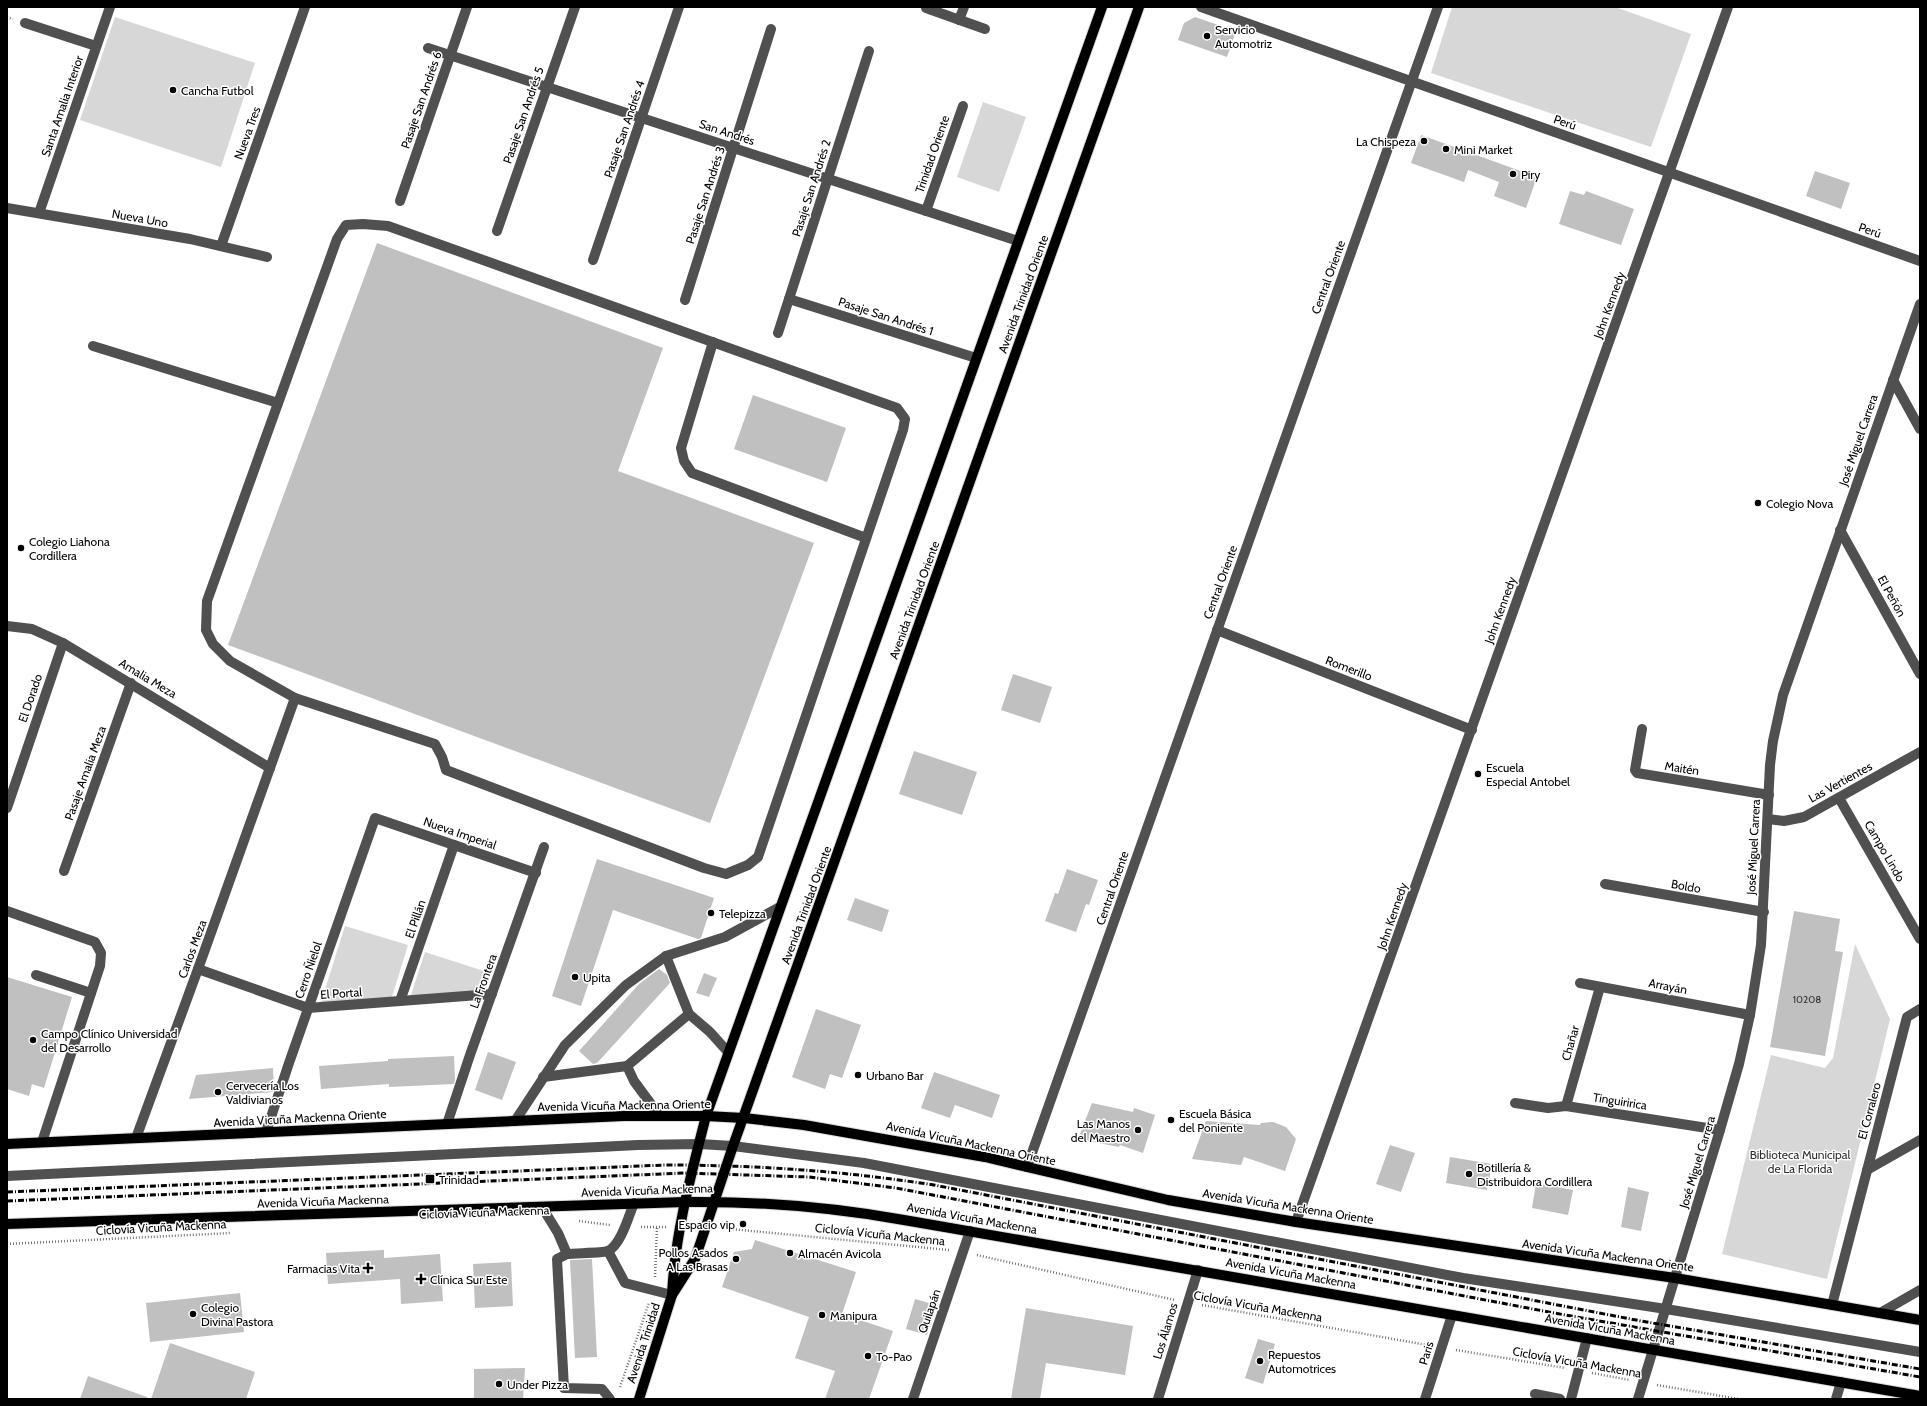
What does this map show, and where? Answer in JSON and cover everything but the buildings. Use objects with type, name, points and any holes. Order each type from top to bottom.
[{"type":"main road","name":"Avenida Trinidad Oriente","points":[[685,1202],[706,1116],[728,1052],[1102,7]]},
{"type":"main road","name":"Avenida Trinidad Oriente","points":[[716,1201],[733,1146],[1138,7]]},
{"type":"main road","name":"Avenida Vicuña Mackenna Oriente","points":[[7,1144],[659,1115],[744,1118],[854,1133],[1027,1167],[1168,1200],[1296,1222],[1675,1278],[1920,1320]]},
{"type":"main road","name":"Avenida Vicuña Mackenna","points":[[7,1224],[716,1201],[772,1203],[820,1207],[1198,1270],[1920,1396]]},
{"type":"main road","name":"Avenida Trinidad","points":[[672,1295],[695,1259],[716,1201]]},
{"type":"main road","name":"Avenida Trinidad","points":[[639,1399],[672,1295],[679,1227],[685,1202]]},
{"type":"street","name":"Santa Amalia Interior","points":[[39,214],[110,7]]},
{"type":"street","name":"Nueva Tres","points":[[220,246],[305,7]]},
{"type":"street","name":"Pasaje San Andrés 6","points":[[400,201],[467,7]]},
{"type":"street","name":"Pasaje San Andrés 5","points":[[497,231],[575,7]]},
{"type":"street","name":"Pasaje San Andrés 4","points":[[593,260],[679,7]]},
{"type":"street","points":[[959,20],[964,7]]},
{"type":"street","name":"Perú","points":[[1200,7],[1920,261]]},
{"type":"street","name":"Central Oriente","points":[[1027,1167],[1438,7]]},
{"type":"street","name":"John Kennedy","points":[[1296,1222],[1728,7]]},
{"type":"street","points":[[926,8],[984,29]]},
{"type":"street","points":[[25,23],[96,46]]},
{"type":"street","name":"Pasaje San Andrés 3","points":[[685,300],[771,29]]},
{"type":"street","name":"San Andrés","points":[[428,48],[1018,241]]},
{"type":"street","name":"Pasaje San Andrés 2","points":[[778,333],[869,51]]},
{"type":"street","name":"Trinidad Oriente","points":[[926,211],[963,106]]},
{"type":"street","name":"Nueva Uno","points":[[7,208],[220,246],[267,257]]},
{"type":"street","points":[[363,224],[388,226],[897,408],[905,418],[903,430],[758,857],[748,865],[726,874],[704,868],[446,770],[442,757],[434,744],[295,698],[230,661],[213,644],[206,630],[207,600],[278,403],[337,239],[346,225],[363,224]]},
{"type":"street","name":"Pasaje San Andrés 1","points":[[789,299],[976,358]]},
{"type":"street","name":"José Miguel Carrera","points":[[1638,1399],[1720,1130],[1739,1064],[1750,1015],[1761,945],[1764,912],[1773,741],[1784,695],[1840,530],[1920,304]]},
{"type":"street","points":[[713,342],[680,448],[684,461],[692,473],[866,538]]},
{"type":"street","points":[[93,346],[278,403]]},
{"type":"street","points":[[1893,380],[1920,429]]},
{"type":"street","name":"El Peñón","points":[[1840,530],[1920,674]]},
{"type":"street","name":"Amalia Meza","points":[[7,626],[32,629],[63,642],[270,768]]},
{"type":"street","name":"Romerillo","points":[[1217,630],[1472,730]]},
{"type":"street","name":"El Dorado","points":[[7,808],[63,642]]},
{"type":"street","name":"Pasaje Amalia Meza","points":[[64,871],[131,683]]},
{"type":"street","name":"Carlos Meza","points":[[136,1138],[295,698]]},
{"type":"street","name":"Maitén","points":[[1642,729],[1635,770],[1637,773],[1769,795]]},
{"type":"street","name":"Las Vertientes","points":[[1768,819],[1784,821],[1804,817],[1920,752]]},
{"type":"street","name":"Campo Lindo","points":[[1839,798],[1920,939]]},
{"type":"street","name":"Nueva Imperial","points":[[376,818],[536,873]]},
{"type":"street","name":"Cerro Ñielol","points":[[266,1132],[308,1008],[376,818]]},
{"type":"street","name":"El Pillán","points":[[400,1001],[454,845]]},
{"type":"street","name":"La Frontera","points":[[447,1124],[544,847]]},
{"type":"street","name":"Boldo","points":[[1605,884],[1764,912]]},
{"type":"street","points":[[515,1121],[565,1045],[626,985],[666,956],[725,936],[780,907]]},
{"type":"street","points":[[7,911],[95,942],[101,953],[100,966],[42,1142]]},
{"type":"street","points":[[666,956],[689,1014],[710,1032],[728,1052]]},
{"type":"street","name":"El Portal","points":[[198,969],[308,1008],[492,994]]},
{"type":"street","points":[[36,974],[91,993]]},
{"type":"street","name":"Arrayán","points":[[1580,983],[1750,1015]]},
{"type":"street","name":"Chañar","points":[[1566,1106],[1600,987]]},
{"type":"street","name":"El Corralero","points":[[1832,1305],[1907,1017],[1920,1009]]},
{"type":"street","points":[[543,1077],[627,1066],[689,1014]]},
{"type":"street","points":[[627,1066],[634,1081],[659,1115]]},
{"type":"street","name":"Tinguiririca","points":[[1515,1103],[1548,1108],[1566,1106],[1720,1130]]},
{"type":"street","points":[[1867,1170],[1920,1140]]},
{"type":"street","points":[[7,1176],[638,1145],[699,1144],[733,1146],[804,1154],[885,1166],[1455,1276],[1666,1309],[1920,1352]]},
{"type":"street","points":[[610,1399],[602,1389],[564,1388],[557,1259],[567,1254],[608,1251],[615,1244],[625,1227],[634,1203]]},
{"type":"street","points":[[542,1207],[558,1233],[567,1254]]},
{"type":"street","name":"Quilapán","points":[[913,1399],[970,1231]]},
{"type":"street","points":[[608,1251],[625,1283],[672,1295]]},
{"type":"street","name":"Los Álamos","points":[[1158,1399],[1198,1270]]},
{"type":"street","points":[[1880,1313],[1920,1290]]},
{"type":"street","name":"Paris","points":[[1425,1399],[1452,1315]]},
{"type":"street","points":[[1571,1399],[1587,1338]]},
{"type":"street","points":[[1836,1399],[1841,1382]]},
{"type":"street","points":[[1536,1394],[1560,1399]]},
{"type":"path","name":"Ciclovía Vicuña Mackenna","points":[[549,1218],[625,1227],[679,1227]]},
{"type":"path","points":[[618,1392],[654,1290],[657,1227]]},
{"type":"path","name":"Ciclovía Vicuña Mackenna","points":[[706,1228],[732,1228],[963,1252],[1188,1303],[1739,1399]]},
{"type":"path","name":"Ciclovía Vicuña Mackenna","points":[[7,1244],[238,1233]]},
{"type":"green space","points":[[1452,7],[1615,7],[1691,34],[1651,147],[1431,73]]},
{"type":"green space","points":[[115,17],[255,63],[221,167],[80,120]]},
{"type":"green space","points":[[983,102],[1026,117],[999,192],[957,177]]},
{"type":"green space","points":[[345,926],[408,945],[391,1000],[320,1005]]},
{"type":"green space","name":"Biblioteca Municipal de La Florida","points":[[1855,944],[1890,1019],[1827,1279],[1722,1254],[1771,1055],[1825,1068],[1833,1058]]},
{"type":"green space","points":[[425,952],[490,973],[482,997],[409,1001]]},
{"type":"railway","points":[[7,1192],[665,1165],[733,1166],[867,1176],[934,1185],[1641,1321],[1920,1369]]},
{"type":"railway","points":[[7,1201],[684,1173],[809,1177],[896,1188],[1554,1313],[1920,1377]]},
{"type":"place","name":"Servicio Automotriz","points":[[1207,36]]},
{"type":"place","name":"Cancha Futbol","points":[[173,90]]},
{"type":"place","name":"La Chispeza","points":[[1424,141]]},
{"type":"place","name":"Mini Market","points":[[1446,149]]},
{"type":"place","name":"Piry","points":[[1513,174]]},
{"type":"place","name":"Colegio Nova","points":[[1758,503]]},
{"type":"place","name":"Colegio Liahona Cordillera","points":[[21,548]]},
{"type":"place","name":"Escuela Especial Antobel","points":[[1478,774]]},
{"type":"place","name":"Telepizza","points":[[711,913]]},
{"type":"place","name":"Upita","points":[[575,977]]},
{"type":"place","name":"Campo Clínico Universidad del Desarrollo","points":[[33,1040]]},
{"type":"place","name":"Urbano Bar","points":[[858,1075]]},
{"type":"place","name":"Cervecería Los Valdivianos","points":[[218,1092]]},
{"type":"place","name":"Escuela Básica del Poniente","points":[[1171,1120]]},
{"type":"place","name":"Las Manos del Maestro","points":[[1138,1130]]},
{"type":"place","name":"Botillería & Distribuidora Cordillera","points":[[1469,1174]]},
{"type":"place","name":"Trinidad","points":[[430,1179]]},
{"type":"place","name":"Espacio vip","points":[[743,1224]]},
{"type":"place","name":"Almacén Avicola","points":[[790,1253]]},
{"type":"place","name":"Pollos Asados A Las Brasas","points":[[736,1259]]},
{"type":"place","name":"Farmacias Vita","points":[[368,1268]]},
{"type":"place","name":"Clínica Sur Este","points":[[421,1279]]},
{"type":"place","name":"Colegio Divina Pastora","points":[[193,1314]]},
{"type":"place","name":"Manipura","points":[[822,1315]]},
{"type":"place","name":"To-Pao","points":[[868,1356]]},
{"type":"place","name":"Repuestos Automotrices","points":[[1260,1361]]},
{"type":"place","name":"Under Pizza","points":[[499,1384]]}]
